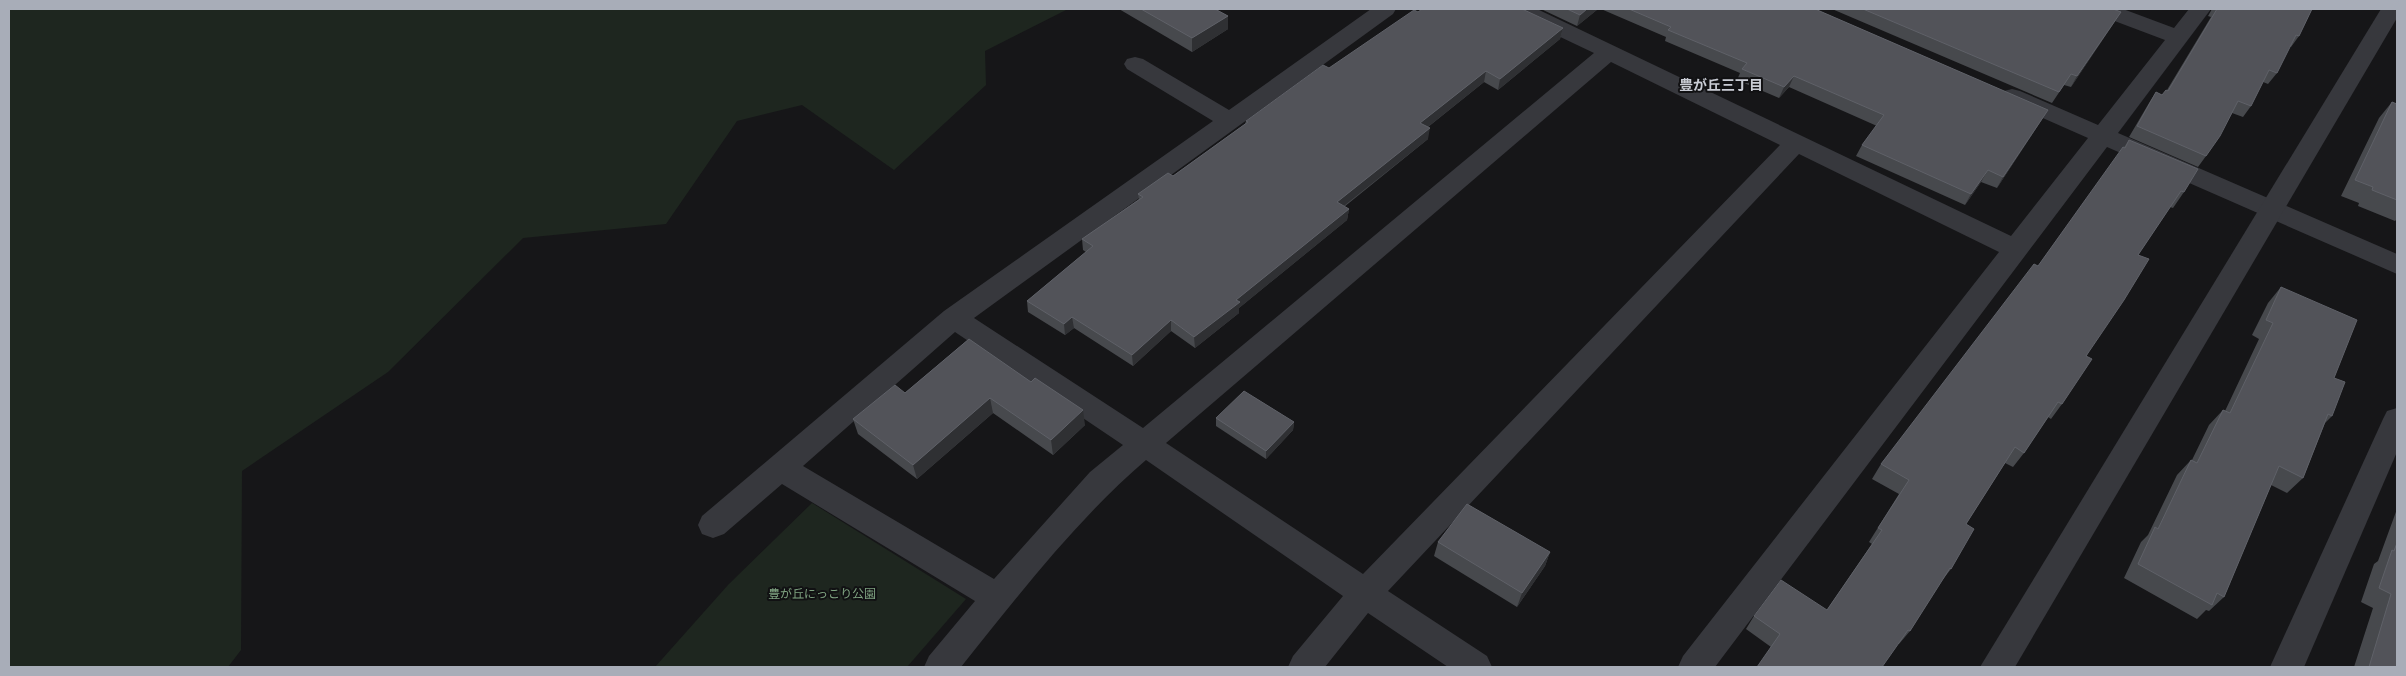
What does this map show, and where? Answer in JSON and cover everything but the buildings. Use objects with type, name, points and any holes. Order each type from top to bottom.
[{"type":"street","points":[[713,525],[782,469],[902,361],[954,318],[1385,9]]},
{"type":"street","points":[[1520,9],[2016,249]]},
{"type":"street","points":[[2104,9],[2178,37]]},
{"type":"street","points":[[1695,667],[2200,9]]},
{"type":"street","points":[[1997,667],[2392,9]]},
{"type":"street","points":[[941,667],[997,598],[1101,481],[1146,445],[1608,52]]},
{"type":"street","points":[[1135,64],[1229,120]]},
{"type":"street","points":[[1993,88],[2271,208],[2397,265]]},
{"type":"street","points":[[1305,667],[1366,593],[1798,142]]},
{"type":"street","points":[[954,318],[1475,667]]},
{"type":"street","points":[[2287,667],[2397,419]]},
{"type":"street","points":[[782,469],[997,598]]},
{"type":"green space","points":[[9,9],[1068,9],[985,51],[986,85],[894,170],[802,105],[737,121],[666,224],[523,238],[388,372],[242,471],[241,650],[228,667],[9,667]]},
{"type":"green space","name":"豊が丘にっこり公園","points":[[812,503],[966,599],[907,667],[655,667],[728,585]]},
{"type":"district","name":"豊が丘三丁目","points":[[1721,85]]}]
